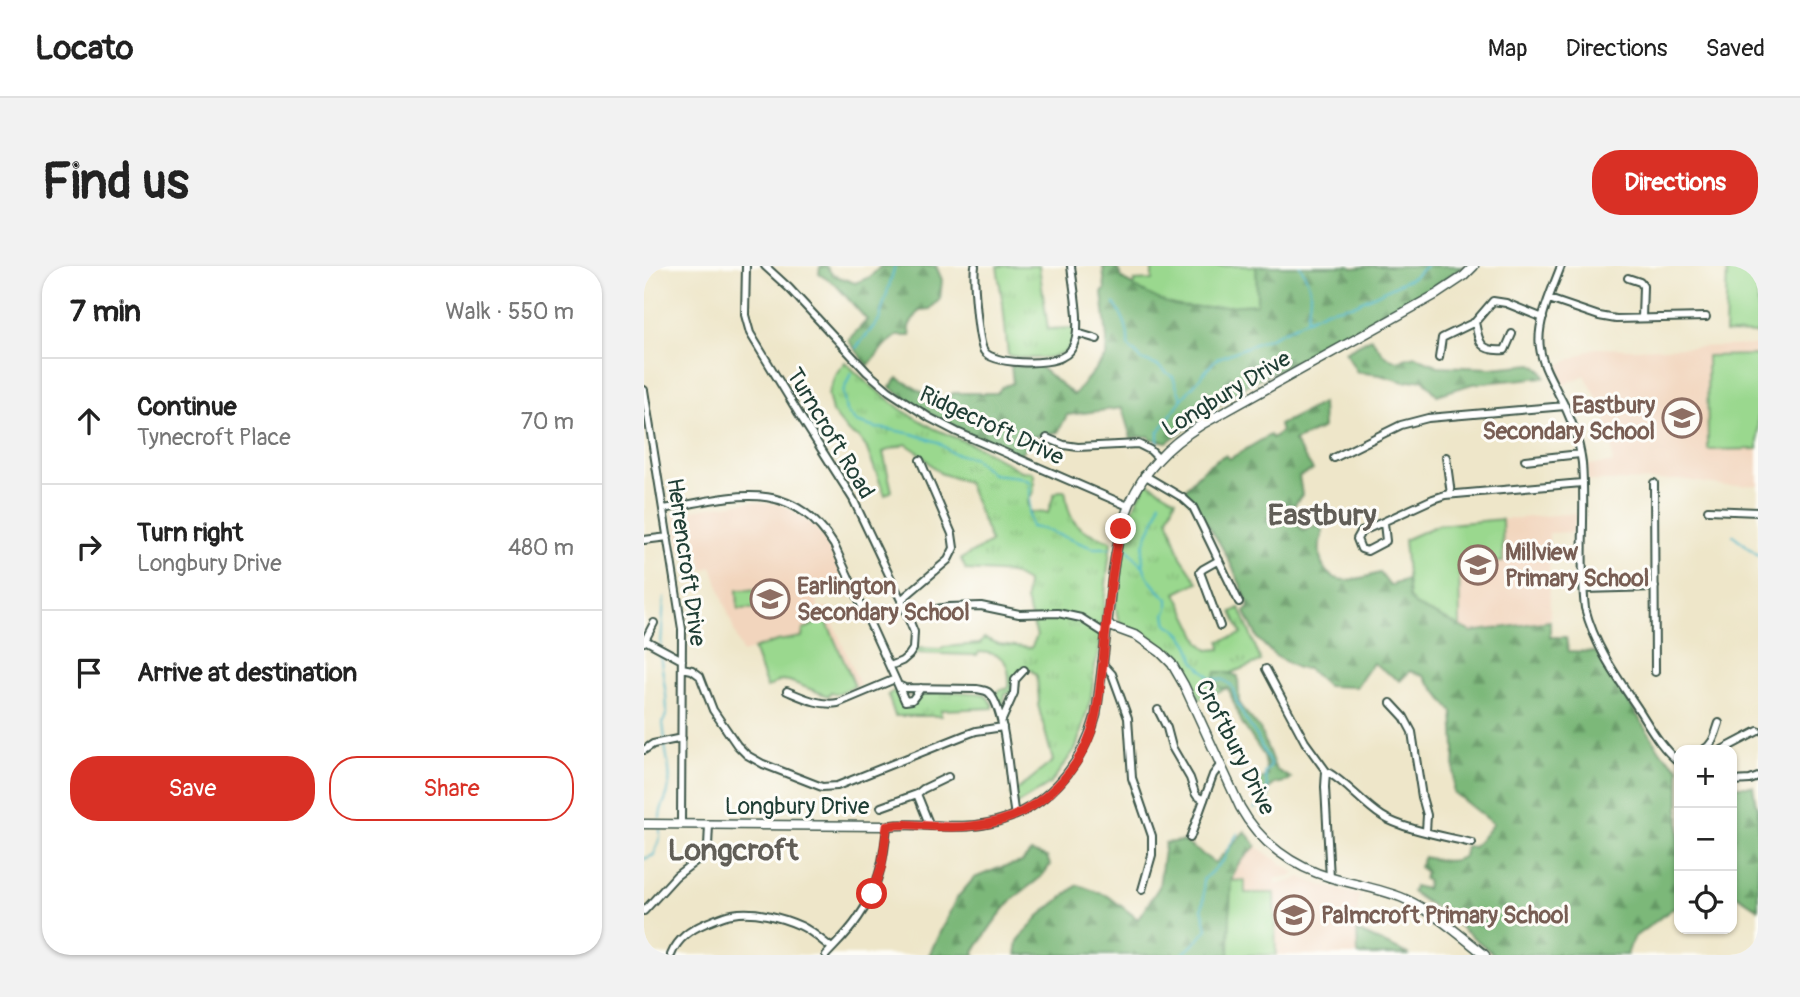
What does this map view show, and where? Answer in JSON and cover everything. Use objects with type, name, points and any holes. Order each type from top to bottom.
[{"type":"street","name":"Turncroft Road","points":[[746,266],[746,314],[750,333],[853,499],[914,632],[913,649],[902,661],[890,666]]},
{"type":"street","name":"Ridgecroft Drive","points":[[765,266],[867,372],[908,405],[957,432],[1128,506]]},
{"type":"street","points":[[975,266],[981,344],[988,356],[1016,362],[1053,361],[1071,351],[1077,332],[1071,266]]},
{"type":"street","name":"Longbury Drive","points":[[644,824],[978,825],[1002,820],[1031,807],[1066,777],[1086,745],[1096,715],[1113,564],[1128,506],[1144,475],[1158,458],[1189,432],[1437,294],[1474,266]]},
{"type":"street","points":[[1561,266],[1540,331],[1540,349],[1546,369],[1565,406],[1578,440],[1583,483],[1584,589],[1590,626],[1605,658],[1654,734],[1674,757]]},
{"type":"street","points":[[1628,278],[1640,282],[1643,286],[1642,318]]},
{"type":"street","points":[[1549,299],[1608,318],[1706,317]]},
{"type":"street","points":[[1438,358],[1442,338],[1475,322],[1490,304],[1496,301],[1544,318]]},
{"type":"street","points":[[1475,322],[1480,343],[1486,348],[1504,351],[1512,334]]},
{"type":"street","points":[[1077,332],[1097,339]]},
{"type":"street","name":"Herrencroft Drive","points":[[644,390],[682,629],[681,824]]},
{"type":"street","points":[[1334,458],[1401,425],[1427,418],[1565,406]]},
{"type":"street","points":[[1047,438],[1078,447],[1138,444],[1158,458]]},
{"type":"street","points":[[1525,460],[1580,454]]},
{"type":"street","points":[[1446,457],[1451,494]]},
{"type":"street","points":[[901,600],[948,560],[954,548],[946,519],[920,460]]},
{"type":"street","points":[[1144,475],[1189,502],[1198,515],[1239,602]]},
{"type":"street","points":[[1384,523],[1386,541],[1367,551],[1361,549],[1358,535],[1433,499],[1451,494],[1583,483]]},
{"type":"street","points":[[1654,483],[1655,672]]},
{"type":"street","points":[[664,509],[741,496],[759,496],[781,500],[808,513],[834,545],[905,701],[912,700],[921,688]]},
{"type":"street","points":[[1708,510],[1758,512]]},
{"type":"street","points":[[644,540],[668,537]]},
{"type":"street","points":[[1219,560],[1200,572],[1220,626]]},
{"type":"street","points":[[1584,589],[1655,587]]},
{"type":"street","points":[[907,614],[933,608],[981,606],[1019,614],[1058,613],[1081,618],[1107,629]]},
{"type":"street","points":[[654,622],[644,641],[682,660]]},
{"type":"street","name":"Croftbury Drive","points":[[1107,629],[1137,636],[1172,664],[1240,807],[1259,834],[1288,859],[1303,867],[1416,904],[1485,955]]},
{"type":"street","points":[[1102,663],[1112,674],[1128,718],[1131,771],[1152,836],[1152,855],[1142,890]]},
{"type":"street","points":[[682,668],[692,670],[700,676],[713,710],[747,755],[822,787],[837,786],[965,735],[1002,724]]},
{"type":"street","points":[[1265,668],[1326,771],[1338,778],[1380,816],[1395,823],[1472,843]]},
{"type":"street","points":[[1002,724],[1014,693],[1015,680],[1024,670]]},
{"type":"street","points":[[897,682],[905,688],[977,689],[989,693],[998,708],[1002,724],[1015,815]]},
{"type":"street","points":[[787,691],[816,702],[830,704],[897,682]]},
{"type":"street","points":[[1391,704],[1404,717],[1412,732],[1427,815],[1426,831]]},
{"type":"street","points":[[1158,710],[1175,754],[1190,778],[1195,793],[1204,800]]},
{"type":"street","points":[[1709,745],[1719,723]]},
{"type":"street","points":[[1731,745],[1758,731]]},
{"type":"street","points":[[644,750],[682,738]]},
{"type":"street","points":[[1190,838],[1213,775],[1221,764]]},
{"type":"street","points":[[1326,771],[1331,878]]},
{"type":"street","points":[[881,807],[948,778]]},
{"type":"street","points":[[1737,781],[1758,778]]},
{"type":"street","points":[[918,793],[930,826]]},
{"type":"street","points":[[644,911],[676,876],[701,857],[708,846],[709,825]]},
{"type":"street","points":[[826,955],[857,919],[872,894],[882,865],[887,826]]},
{"type":"street","points":[[671,955],[680,939],[689,932],[721,917],[744,913],[776,918],[802,927],[832,948]]},
{"type":"shaded area","name":"Eastbury Secondary School","points":[[1758,345],[1758,485],[1726,486],[1686,480],[1587,481],[1587,465],[1613,463],[1612,443],[1604,412],[1585,375],[1561,386],[1553,368],[1595,348]]},
{"type":"shaded area","name":"Earlington Secondary School","points":[[750,501],[786,507],[814,526],[825,540],[851,595],[817,597],[818,608],[828,607],[860,685],[837,694],[831,692],[828,696],[789,681],[781,680],[767,688],[753,650],[742,653],[712,567],[703,570],[698,546],[680,550],[673,513]]},
{"type":"shaded area","name":"Millview Primary School","points":[[1578,513],[1577,521],[1574,522],[1577,532],[1549,533],[1550,621],[1472,632],[1409,597],[1404,540],[1438,525]]},
{"type":"shaded area","name":"Palmcroft Primary School","points":[[1256,846],[1296,874],[1275,879],[1275,885],[1300,877],[1359,895],[1358,955],[1229,955],[1231,881],[1238,864]]},
{"type":"green space","points":[[826,266],[833,275],[855,283],[870,277],[881,266],[936,266],[942,280],[940,299],[930,309],[920,310],[909,326],[911,336],[897,336],[884,346],[868,366],[848,340],[867,320],[836,285],[819,274],[820,267]]},
{"type":"green space","points":[[997,266],[1039,266],[1048,329],[1073,328],[1070,347],[1063,353],[1040,358],[1008,355]]},
{"type":"green space","points":[[1103,266],[1116,266],[1123,280],[1168,303],[1197,307],[1257,304],[1256,266],[1464,266],[1408,304],[1250,383],[1167,442],[1150,439],[1149,436],[1131,438],[1122,408],[1067,415],[1058,432],[1034,436],[1020,454],[955,428],[917,408],[890,387],[898,378],[941,403],[953,393],[997,393],[1002,387],[1013,383],[1011,366],[1039,366],[1074,395],[1106,356]]},
{"type":"green space","points":[[1152,266],[1256,266],[1257,304],[1205,307],[1169,304],[1134,287],[1134,281],[1152,280]]},
{"type":"green space","points":[[1727,266],[1758,266],[1758,334],[1725,333]]},
{"type":"green space","points":[[1371,338],[1385,356],[1397,361],[1415,356],[1438,366],[1491,368],[1533,364],[1545,377],[1472,384],[1437,395],[1423,379],[1404,382],[1357,372],[1345,352]]},
{"type":"green space","points":[[1758,355],[1758,449],[1708,450],[1707,356]]},
{"type":"green space","points":[[845,362],[902,410],[1021,471],[1032,472],[1034,491],[1027,502],[1030,512],[1048,513],[1054,494],[1065,491],[1074,522],[1084,530],[1111,541],[1091,698],[1076,748],[1050,784],[1016,805],[1011,795],[1053,761],[1038,705],[1037,676],[1027,668],[1019,671],[1011,693],[1005,694],[1003,707],[999,707],[994,696],[1000,689],[1007,689],[1009,686],[1007,665],[1000,657],[979,652],[977,655],[914,653],[917,648],[941,649],[980,644],[984,638],[999,644],[1031,648],[1037,636],[1026,601],[1027,582],[1011,573],[966,570],[961,559],[991,542],[967,482],[940,473],[906,444],[883,452],[892,491],[885,495],[866,447],[859,438],[848,432],[832,412],[828,394],[835,375]]},
{"type":"green space","points":[[1322,403],[1323,428],[1294,441],[1313,470],[1299,476],[1302,495],[1288,513],[1303,531],[1318,524],[1323,531],[1320,555],[1325,570],[1330,575],[1346,580],[1380,573],[1390,586],[1407,579],[1409,597],[1415,605],[1471,632],[1550,621],[1550,637],[1566,637],[1568,651],[1596,652],[1661,752],[1674,764],[1674,908],[1633,938],[1627,955],[1495,955],[1412,892],[1414,886],[1426,889],[1426,872],[1419,867],[1424,857],[1444,861],[1464,856],[1466,846],[1474,847],[1493,824],[1453,792],[1453,712],[1424,676],[1410,671],[1400,681],[1373,663],[1356,687],[1327,686],[1308,669],[1297,668],[1274,655],[1258,639],[1245,612],[1249,606],[1229,561],[1204,519],[1183,494],[1196,476],[1212,462],[1225,455],[1229,459],[1270,435],[1272,438],[1281,432],[1279,425]]},
{"type":"green space","points":[[1147,482],[1176,499],[1168,518],[1181,557],[1198,582],[1176,593],[1200,642],[1208,650],[1221,649],[1220,641],[1242,634],[1232,612],[1240,608],[1261,661],[1231,673],[1228,688],[1198,699],[1165,649],[1142,632],[1123,625],[1117,614],[1116,588],[1125,530]]},
{"type":"green space","points":[[1502,519],[1503,562],[1459,562],[1460,626],[1415,605],[1409,597],[1404,540],[1438,525]]},
{"type":"green space","points":[[775,589],[775,608],[738,609],[737,590]]},
{"type":"green space","points":[[825,618],[855,686],[837,694],[831,692],[828,696],[789,681],[781,680],[767,688],[753,649],[802,637],[803,630]]},
{"type":"green space","points":[[1216,672],[1238,676],[1241,707],[1260,729],[1276,770],[1291,778],[1289,781],[1275,784],[1262,794],[1254,790],[1256,782],[1268,776],[1264,756],[1242,723],[1228,688],[1221,688],[1213,682]]},
{"type":"green space","points":[[895,690],[902,705],[911,703],[927,692],[947,691],[985,694],[993,708],[941,710],[941,716],[895,716],[888,695]]},
{"type":"green space","points":[[1737,786],[1753,786],[1758,805],[1758,909],[1738,896]]},
{"type":"green space","points":[[1245,831],[1256,846],[1238,864],[1231,881],[1229,955],[1016,955],[1018,941],[1039,916],[1078,885],[1108,896],[1138,919],[1159,887],[1165,843],[1183,841],[1215,863]]},
{"type":"green space","points":[[1031,852],[1047,857],[1050,865],[1005,908],[974,952],[975,955],[929,955],[956,899],[974,878],[1022,862]]},
{"type":"green space","points":[[1245,880],[1245,893],[1274,893],[1276,955],[1229,955],[1231,881]]},
{"type":"green space","points":[[1357,931],[1410,955],[1358,955]]},
{"type":"waterway","points":[[856,348],[879,320],[895,266]]},
{"type":"waterway","points":[[1300,266],[1310,291],[1307,318]]},
{"type":"waterway","points":[[1158,442],[1158,433],[1216,359],[1270,338],[1326,310],[1356,304],[1413,277],[1426,266]]},
{"type":"waterway","points":[[1114,303],[1125,323],[1128,346],[1142,360],[1158,366],[1173,377],[1181,398]]},
{"type":"waterway","points":[[851,373],[843,392],[846,411],[856,422],[938,442],[952,453],[973,458],[992,474],[1019,477],[1030,482],[1031,527],[1093,548],[1111,548]]},
{"type":"waterway","points":[[1160,502],[1143,549],[1143,565],[1150,580],[1168,599],[1165,614],[1167,624],[1185,639],[1194,661],[1211,678],[1224,680],[1232,686],[1244,717],[1271,766],[1265,773],[1269,797],[1254,809]]},
{"type":"waterway","points":[[1733,535],[1758,555]]},
{"type":"waterway","points":[[1122,547],[1126,547],[1143,567]]},
{"type":"waterway","points":[[661,645],[664,598]]},
{"type":"waterway","points":[[660,654],[666,695],[667,712],[663,723],[665,739]]},
{"type":"waterway","points":[[660,818],[669,785],[665,745]]},
{"type":"waterway","points":[[644,859],[654,855],[660,829]]},
{"type":"waterway","points":[[1182,955],[1207,929],[1202,908],[1203,880],[1224,859],[1238,833]]},
{"type":"place","name":"Eastbury Secondary School","points":[[1682,418]]},
{"type":"place","name":"Millview Primary School","points":[[1478,565]]},
{"type":"place","name":"Earlington Secondary School","points":[[770,599]]},
{"type":"place","name":"Palmcroft Primary School","points":[[1294,915]]},
{"type":"district","name":"Eastbury","points":[[1322,515]]},
{"type":"district","name":"Longcroft","points":[[733,850]]},
{"type":"route","points":[[872,894],[880,875],[887,826],[905,823],[966,826],[1002,820],[1031,807],[1066,777],[1086,745],[1096,715],[1113,564],[1121,529]]}]
